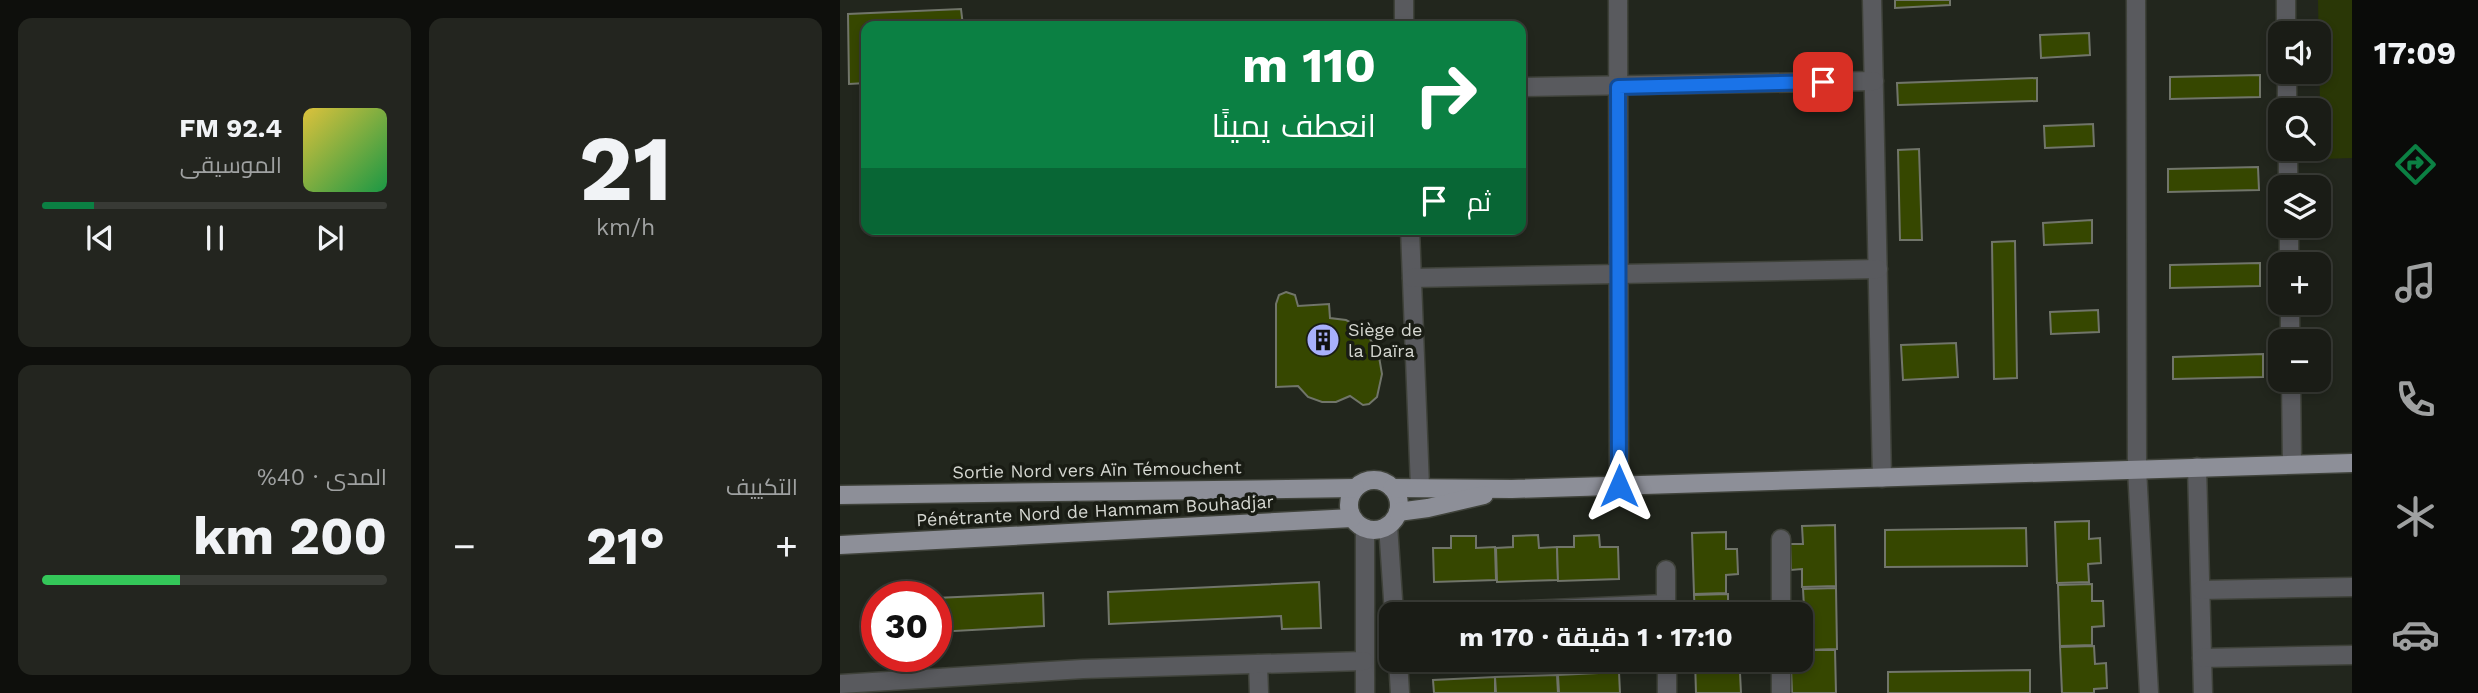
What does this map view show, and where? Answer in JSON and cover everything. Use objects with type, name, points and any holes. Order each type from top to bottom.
[{"type":"main road","points":[[1392,488],[1512,489],[2352,463]]},
{"type":"main road","points":[[1393,518],[1397,495],[1392,488],[1374,480],[1355,488],[1349,502],[1359,523],[1373,530],[1393,518],[1512,489]]},
{"type":"main road","name":"Sortie Nord vers Aïn Témouchent","points":[[840,495],[1355,488]]},
{"type":"main road","name":"Pénétrante Nord de Hammam Bouhadjar","points":[[840,545],[1359,523]]},
{"type":"street","points":[[1404,0],[1405,21]]},
{"type":"street","points":[[1618,0],[1619,486]]},
{"type":"street","points":[[1872,0],[1882,478]]},
{"type":"street","points":[[2136,0],[2137,469],[2149,693]]},
{"type":"street","points":[[2286,0],[2286,21]]},
{"type":"street","points":[[1526,88],[1874,81]]},
{"type":"street","points":[[1410,235],[1420,487]]},
{"type":"street","points":[[1412,278],[1878,269]]},
{"type":"street","points":[[2291,392],[2292,464]]},
{"type":"street","points":[[2197,467],[2203,693]]},
{"type":"street","points":[[1393,518],[1394,602]]},
{"type":"street","points":[[1359,523],[1365,693]]},
{"type":"street","points":[[1781,602],[1782,539]]},
{"type":"street","points":[[1666,570],[1666,602]]},
{"type":"street","points":[[2200,590],[2352,587]]},
{"type":"street","points":[[2202,658],[2352,655]]},
{"type":"street","points":[[840,684],[1083,669],[1364,661]]},
{"type":"street","points":[[1258,664],[1259,693]]},
{"type":"street","points":[[1399,672],[1400,693]]},
{"type":"street","points":[[1667,672],[1667,693]]},
{"type":"street","points":[[1780,693],[1781,672]]},
{"type":"green space","points":[[2318,0],[2352,0],[2352,158],[2331,159],[2331,98],[2320,98],[2320,84],[2331,84],[2331,21],[2318,21]]},
{"type":"building","points":[[1895,0],[1950,0],[1950,5],[1895,8]]},
{"type":"building","points":[[961,9],[962,21],[861,21],[861,83],[849,84],[848,14]]},
{"type":"building","points":[[2089,33],[2090,55],[2041,58],[2040,35]]},
{"type":"building","points":[[2260,75],[2260,97],[2170,99],[2170,77]]},
{"type":"building","points":[[2037,78],[2037,101],[1898,105],[1897,83]]},
{"type":"building","points":[[2093,124],[2094,146],[2045,148],[2044,126]]},
{"type":"building","points":[[1919,149],[1922,240],[1900,240],[1898,150]]},
{"type":"building","points":[[2258,167],[2259,190],[2168,192],[2168,169]]},
{"type":"building","points":[[2092,220],[2092,243],[2044,245],[2043,223]]},
{"type":"building","points":[[2015,241],[2017,378],[1994,379],[1992,242]]},
{"type":"building","points":[[2260,263],[2260,286],[2170,288],[2170,265]]},
{"type":"building","name":"Siège de la Daïra","points":[[1286,292],[1295,295],[1298,306],[1329,304],[1330,318],[1346,320],[1363,329],[1378,351],[1382,374],[1377,397],[1369,404],[1363,405],[1350,396],[1336,402],[1322,402],[1308,397],[1298,386],[1276,387],[1276,304],[1279,295]]},
{"type":"building","points":[[2098,310],[2099,332],[2051,334],[2050,312]]},
{"type":"building","points":[[1956,343],[1958,377],[1903,380],[1901,345]]},
{"type":"building","points":[[2263,354],[2263,377],[2173,379],[2173,357]]},
{"type":"building","points":[[2089,521],[2089,539],[2100,538],[2101,563],[2088,564],[2089,582],[2057,583],[2055,522]]},
{"type":"building","points":[[1835,525],[1836,586],[1802,587],[1802,569],[1791,570],[1790,544],[1803,544],[1802,526]]},
{"type":"building","points":[[2026,528],[2027,566],[1885,567],[1885,530]]},
{"type":"building","points":[[1726,532],[1726,549],[1737,549],[1738,574],[1726,575],[1726,593],[1694,594],[1692,533]]},
{"type":"building","points":[[1538,535],[1539,548],[1557,547],[1558,580],[1497,582],[1496,548],[1513,547],[1513,536]]},
{"type":"building","points":[[1599,535],[1600,547],[1618,547],[1619,579],[1558,581],[1557,547],[1574,547],[1574,536]]},
{"type":"building","points":[[1451,536],[1476,536],[1476,548],[1495,547],[1496,580],[1434,582],[1433,548],[1451,548]]},
{"type":"building","points":[[1319,582],[1321,628],[1282,629],[1281,616],[1109,624],[1108,592]]},
{"type":"building","points":[[2092,584],[2092,601],[2103,601],[2104,626],[2092,627],[2092,645],[2060,646],[2058,585]]},
{"type":"building","points":[[1836,588],[1837,649],[1813,650],[1813,602],[1804,602],[1803,589]]},
{"type":"building","points":[[1043,593],[1044,626],[952,631],[952,597]]},
{"type":"building","points":[[1728,594],[1728,602],[1694,602],[1694,595]]},
{"type":"building","points":[[2094,646],[2095,664],[2106,663],[2107,688],[2094,689],[2094,693],[2062,693],[2060,647]]},
{"type":"building","points":[[1813,650],[1835,650],[1836,693],[1792,693],[1791,672],[1813,672]]},
{"type":"building","points":[[2030,670],[2030,693],[1888,693],[1888,672]]},
{"type":"building","points":[[1619,672],[1620,693],[1559,693],[1558,675]]},
{"type":"building","points":[[1695,672],[1740,673],[1741,693],[1696,693]]},
{"type":"building","points":[[1557,675],[1558,693],[1496,693],[1495,677]]},
{"type":"building","points":[[1495,677],[1495,693],[1434,693],[1433,680]]},
{"type":"place","name":"Siège de la Daïra","points":[[1323,340]]},
{"type":"route","points":[[1619,486],[1618,87],[1823,82]]}]
